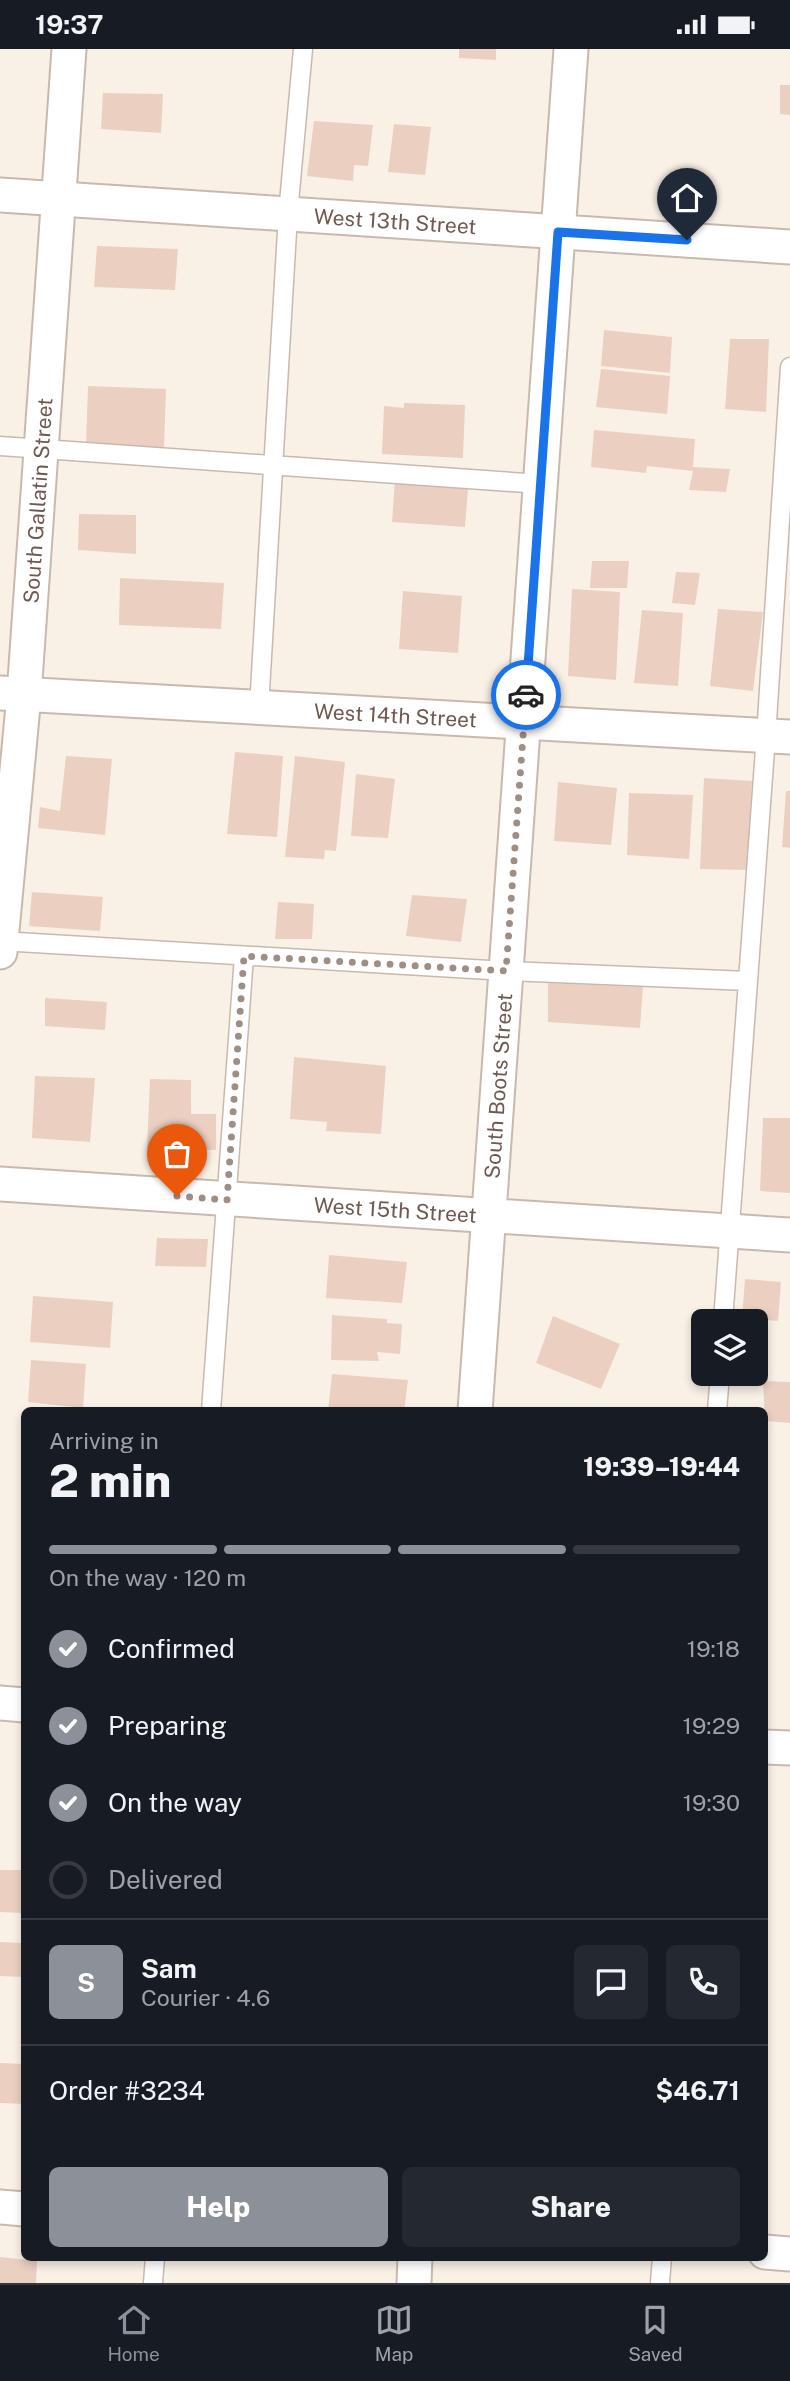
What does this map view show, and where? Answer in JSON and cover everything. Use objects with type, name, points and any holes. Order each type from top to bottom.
[{"type":"street","name":"South Gallatin Street","points":[[0,952],[12,694],[41,449],[69,49]]},
{"type":"street","name":"South Boots Street","points":[[475,1407],[571,49]]},
{"type":"street","name":"West 13th Street","points":[[0,195],[790,247]]},
{"type":"street","name":"West 14th Street","points":[[12,694],[778,736]]},
{"type":"street","name":"West 15th Street","points":[[0,1184],[790,1235]]},
{"type":"street","points":[[0,1703],[21,1705]]},
{"type":"street","points":[[768,1747],[790,1748]]},
{"type":"street","points":[[0,2207],[21,2209]]},
{"type":"street","points":[[768,2252],[790,2254]]},
{"type":"street","points":[[414,2283],[415,2261]]},
{"type":"lane","points":[[259,708],[288,214],[303,49]]},
{"type":"lane","points":[[724,1309],[748,981],[778,736],[790,367]]},
{"type":"lane","points":[[0,446],[540,484]]},
{"type":"lane","points":[[0,941],[506,971],[748,981]]},
{"type":"lane","points":[[211,1407],[244,956]]},
{"type":"lane","points":[[718,1407],[719,1386]]},
{"type":"lane","points":[[153,2283],[155,2261]]},
{"type":"lane","points":[[660,2283],[662,2261]]},
{"type":"building","points":[[459,49],[496,49],[496,60],[459,58]]},
{"type":"building","points":[[780,85],[790,85],[790,115],[780,114]]},
{"type":"building","points":[[103,93],[163,94],[161,133],[101,129]]},
{"type":"building","points":[[314,121],[373,125],[368,166],[354,165],[353,181],[307,176]]},
{"type":"building","points":[[394,124],[431,127],[425,175],[388,172]]},
{"type":"building","points":[[97,246],[178,249],[175,290],[94,287]]},
{"type":"building","points":[[604,330],[672,337],[670,373],[601,366]]},
{"type":"building","points":[[730,339],[769,339],[766,412],[725,409]]},
{"type":"building","points":[[601,369],[670,376],[667,414],[596,407]]},
{"type":"building","points":[[88,386],[166,389],[164,448],[86,445]]},
{"type":"building","points":[[404,403],[465,405],[463,458],[382,454],[384,406],[404,408]]},
{"type":"building","points":[[594,430],[695,439],[693,467],[730,469],[726,492],[689,490],[693,471],[647,466],[646,473],[591,467]]},
{"type":"building","points":[[395,480],[468,488],[465,527],[392,522]]},
{"type":"building","points":[[79,514],[136,515],[136,554],[78,550]]},
{"type":"building","points":[[592,561],[629,561],[627,588],[590,588]]},
{"type":"building","points":[[676,572],[700,573],[695,605],[672,603]]},
{"type":"building","points":[[120,578],[224,583],[221,629],[119,625]]},
{"type":"building","points":[[572,589],[620,592],[616,680],[568,676]]},
{"type":"building","points":[[403,591],[462,596],[458,653],[399,649]]},
{"type":"building","points":[[718,609],[763,612],[753,691],[710,686]]},
{"type":"building","points":[[642,610],[683,613],[678,686],[634,683]]},
{"type":"building","points":[[235,752],[283,756],[277,837],[227,834]]},
{"type":"building","points":[[66,756],[112,759],[105,835],[38,828],[40,807],[60,811]]},
{"type":"building","points":[[295,756],[345,762],[336,851],[325,850],[324,859],[285,857]]},
{"type":"building","points":[[356,774],[395,779],[388,838],[351,836]]},
{"type":"building","points":[[704,778],[752,781],[748,870],[700,869]]},
{"type":"building","points":[[558,782],[617,788],[611,845],[554,841]]},
{"type":"building","points":[[786,791],[790,791],[790,848],[782,847]]},
{"type":"building","points":[[629,793],[693,795],[689,859],[627,855]]},
{"type":"building","points":[[32,892],[103,897],[100,931],[29,926]]},
{"type":"building","points":[[412,895],[467,899],[461,942],[406,936]]},
{"type":"building","points":[[278,902],[314,904],[312,939],[275,939]]},
{"type":"building","points":[[548,983],[643,987],[640,1028],[548,1022]]},
{"type":"building","points":[[45,998],[107,1002],[105,1030],[45,1026]]},
{"type":"building","points":[[294,1057],[386,1066],[381,1134],[326,1131],[327,1122],[290,1119]]},
{"type":"building","points":[[35,1076],[95,1078],[90,1142],[32,1138]]},
{"type":"building","points":[[150,1079],[191,1080],[191,1114],[216,1114],[216,1150],[147,1148]]},
{"type":"building","points":[[763,1118],[790,1118],[790,1193],[760,1191]]},
{"type":"building","points":[[157,1238],[208,1239],[206,1267],[155,1266]]},
{"type":"building","points":[[329,1255],[407,1262],[402,1303],[326,1298]]},
{"type":"building","points":[[745,1279],[781,1282],[778,1321],[768,1320],[768,1309],[743,1309]]},
{"type":"building","points":[[33,1296],[113,1302],[110,1348],[30,1342]]},
{"type":"building","points":[[332,1315],[387,1319],[387,1323],[402,1324],[400,1354],[377,1352],[379,1361],[331,1360]]},
{"type":"building","points":[[553,1316],[620,1344],[601,1389],[536,1363]]},
{"type":"building","points":[[31,1360],[86,1364],[83,1407],[28,1402]]},
{"type":"building","points":[[332,1374],[408,1380],[405,1407],[328,1407]]},
{"type":"building","points":[[768,1381],[790,1382],[790,1423],[768,1421],[768,1407],[764,1407],[763,1386],[768,1386]]},
{"type":"building","points":[[0,1870],[21,1870],[21,1913],[0,1912]]},
{"type":"building","points":[[0,1942],[21,1943],[21,1977],[0,1976]]},
{"type":"building","points":[[0,2063],[21,2064],[21,2104],[0,2103]]},
{"type":"building","points":[[0,2257],[37,2261],[36,2283],[0,2283]]},
{"type":"way so far","points":[[177,1196],[227,1200],[244,956],[506,971],[526,695]]},
{"type":"route","points":[[526,695],[558,232],[687,240]]}]
